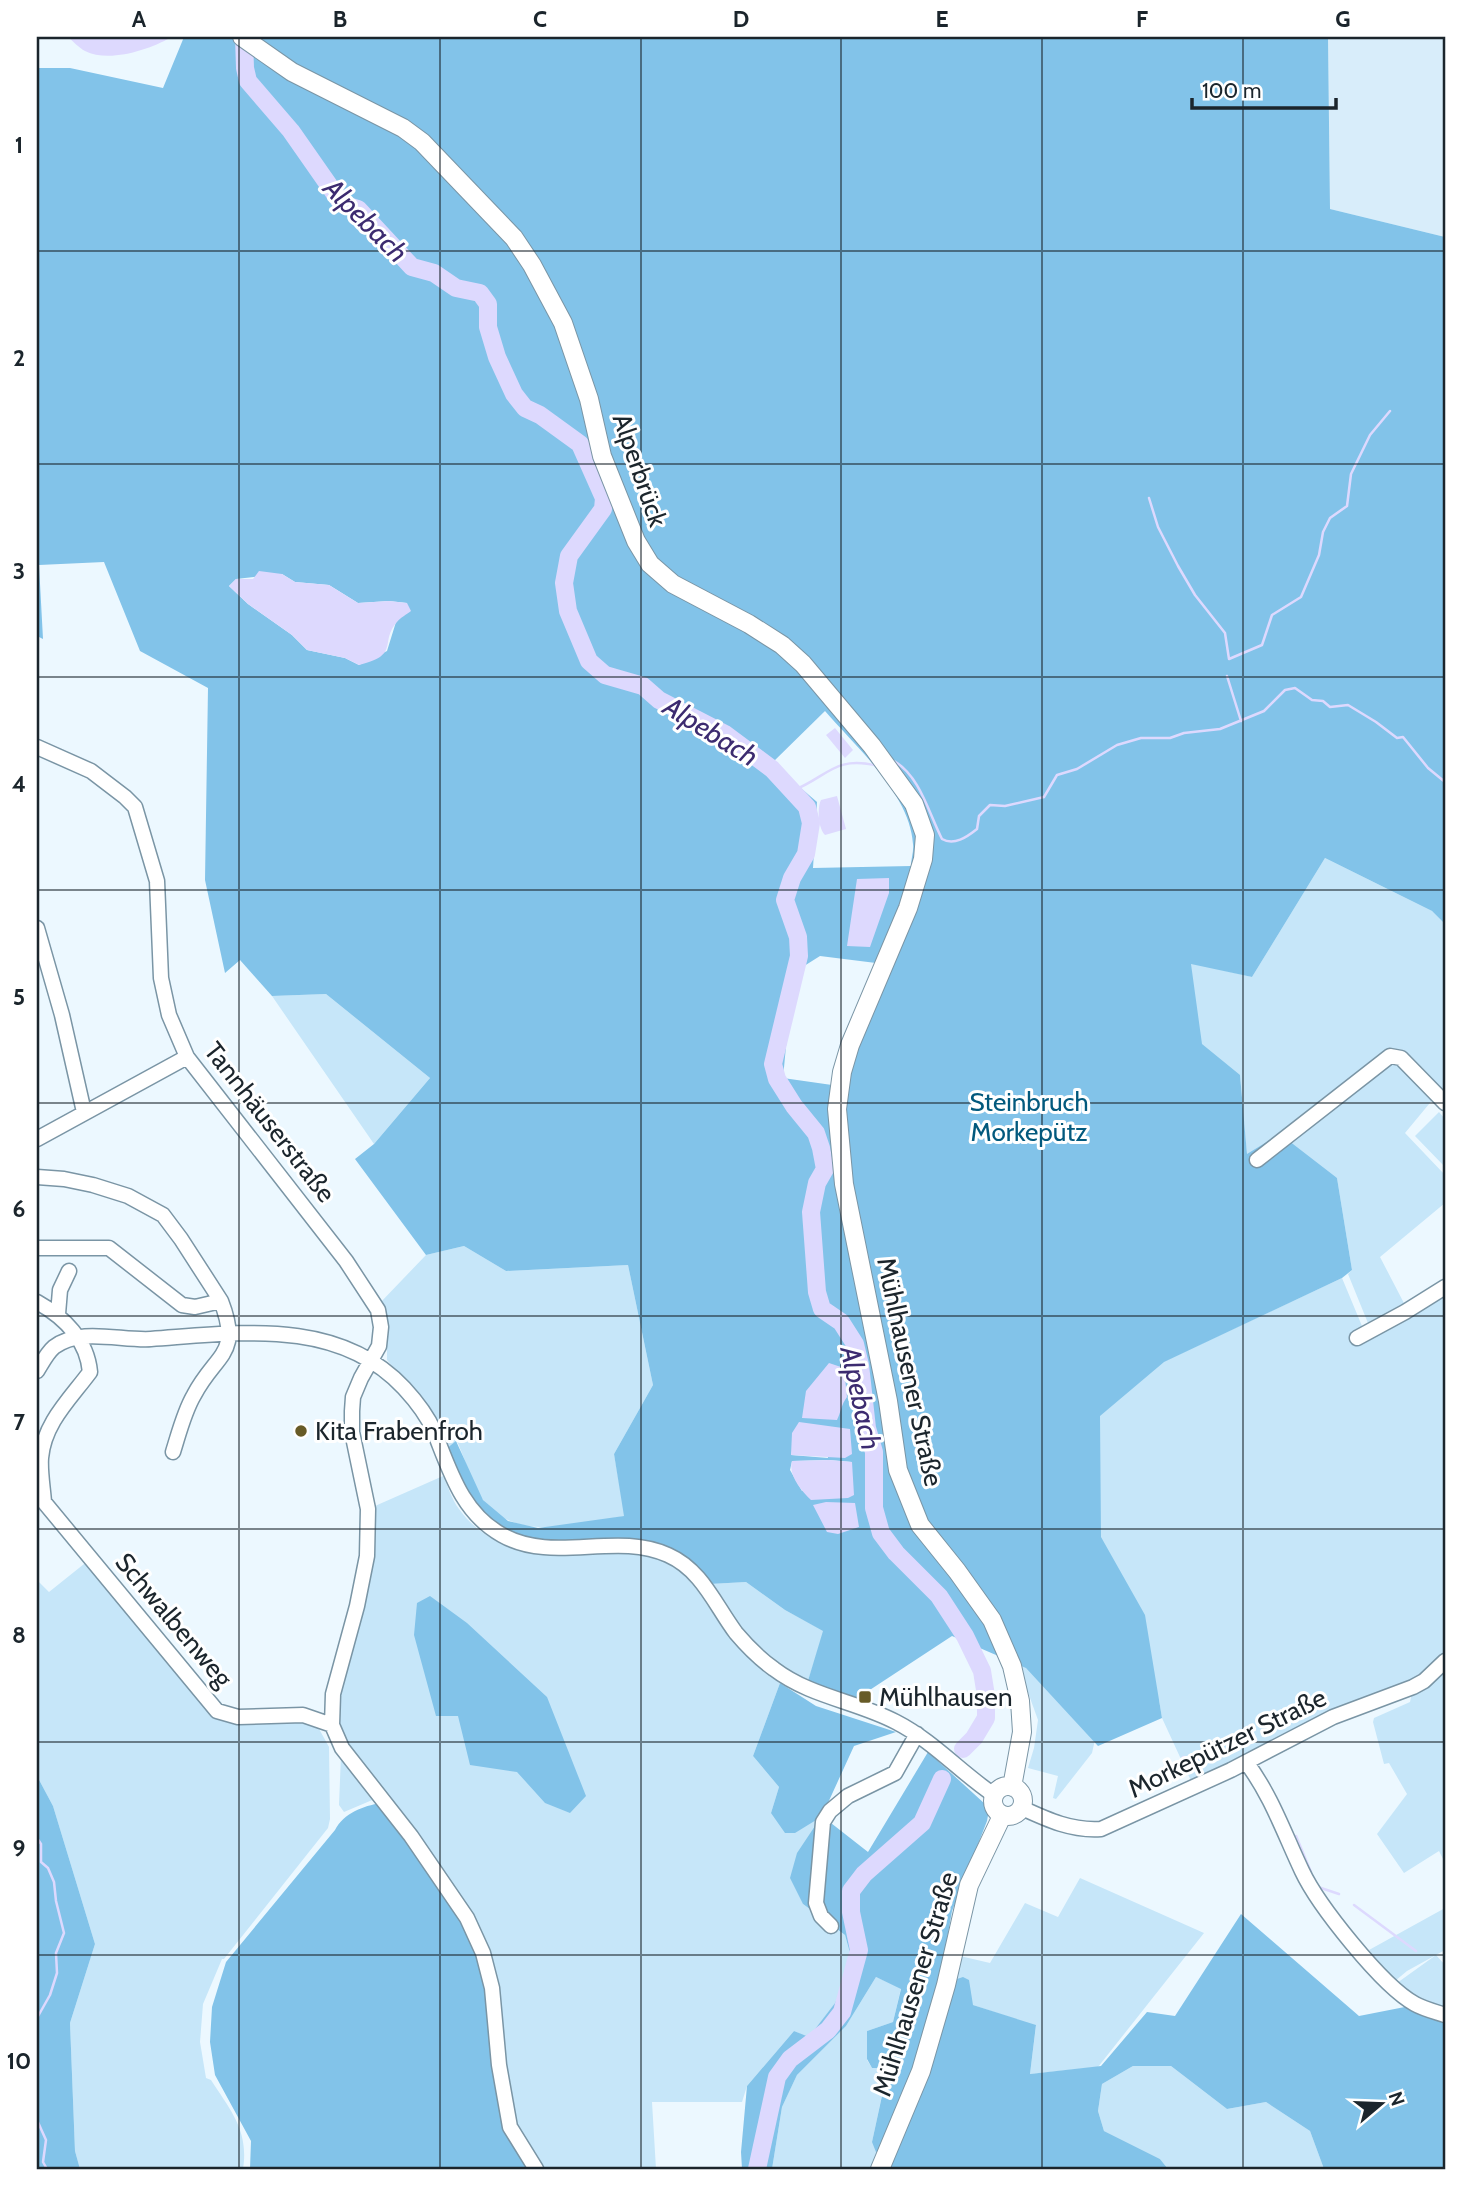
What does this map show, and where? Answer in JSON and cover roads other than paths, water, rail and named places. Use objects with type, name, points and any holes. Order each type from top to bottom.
[{"type":"main road","name":"Alperbrück","points":[[248,42],[292,72],[403,128],[422,142],[514,238],[532,265],[563,323],[589,399],[602,456],[636,541],[650,564],[673,584],[749,624],[782,645],[803,664],[872,747],[914,804],[925,835],[923,859],[893,947]]},
{"type":"main road","name":"Mühlhausener Straße","points":[[893,947],[850,1045],[842,1072],[837,1109],[843,1172],[902,1480],[920,1524],[992,1620],[1012,1666],[1022,1718],[1019,1756],[1012,1787]]},
{"type":"main road","points":[[1005,1786],[1012,1787],[1022,1795],[1022,1808],[1012,1816],[1002,1816],[994,1807],[994,1795],[1005,1786]]},
{"type":"main road","name":"Mühlhausener Straße","points":[[880,2169],[921,2071],[946,1985],[969,1885],[1002,1816]]},
{"type":"street","name":"Tannhäuserstraße","points":[[37,747],[91,771],[135,807],[157,881],[161,978],[169,1015],[187,1057],[346,1261],[378,1310],[381,1327],[379,1346],[353,1397],[352,1432],[368,1509],[366,1556],[357,1606],[333,1695],[332,1725]]},
{"type":"street","points":[[37,928],[62,1015],[84,1112]]},
{"type":"street","points":[[1257,1160],[1390,1056],[1401,1058],[1445,1103]]},
{"type":"street","points":[[37,1139],[187,1057]]},
{"type":"street","points":[[37,1177],[93,1185],[128,1196],[163,1215],[221,1301],[230,1324],[228,1346],[195,1391],[173,1452]]},
{"type":"street","points":[[37,1248],[109,1248],[182,1305],[195,1307],[221,1301]]},
{"type":"street","points":[[58,1314],[60,1290],[69,1271]]},
{"type":"street","points":[[1357,1338],[1445,1287]]},
{"type":"street","points":[[37,1302],[58,1314],[78,1337]]},
{"type":"street","points":[[37,1371],[54,1347],[78,1337],[140,1340],[281,1333],[308,1336],[371,1359],[393,1376],[417,1403],[432,1426],[465,1503],[481,1520],[503,1536],[525,1544],[554,1547],[634,1545],[669,1555],[694,1573],[706,1586],[737,1633],[775,1670],[805,1689],[870,1710],[917,1734],[994,1795]]},
{"type":"street","name":"Schwalbenweg","points":[[78,1337],[89,1359],[90,1372],[60,1409],[46,1436],[41,1458],[41,1500],[217,1711],[238,1717],[303,1715],[332,1725]]},
{"type":"street","name":"Morkepützer Straße","points":[[1022,1808],[1065,1826],[1082,1830],[1101,1829],[1246,1762],[1333,1717],[1413,1687],[1424,1681],[1445,1661]]},
{"type":"street","points":[[332,1725],[342,1748],[411,1836],[467,1918],[483,1953],[492,1988],[499,2065],[510,2127],[536,2169]]},
{"type":"street","points":[[831,1926],[821,1916],[816,1903],[823,1822],[830,1811],[848,1796],[895,1773],[917,1734]]},
{"type":"street","points":[[1246,1762],[1260,1780],[1301,1870],[1331,1915],[1392,1987],[1416,2004],[1445,2015]]},
{"type":"waterway","name":"Alpebach","points":[[244,37],[248,81],[291,131],[342,204],[358,209],[412,267],[434,273],[456,288],[480,293],[488,304],[488,327],[497,357],[514,394],[525,408],[540,415],[580,444],[604,498],[603,509],[569,556],[564,583],[568,611],[589,661],[605,675],[643,686],[659,700],[725,734],[772,769],[807,807],[811,823],[806,854],[792,878],[785,900],[798,937],[799,956],[773,1064],[777,1079],[816,1133],[821,1148],[825,1169],[817,1183],[811,1212],[817,1292],[822,1309],[841,1322],[855,1344],[867,1428],[874,1452],[874,1508],[881,1533],[896,1553],[939,1596],[965,1636],[982,1671],[986,1718],[974,1738],[963,1749]]},
{"type":"waterway","points":[[1149,498],[1158,527],[1178,566],[1195,595],[1225,633],[1229,659],[1262,645],[1272,615],[1301,597],[1319,555],[1323,532],[1330,518],[1347,506],[1351,474],[1370,435],[1390,411]]},
{"type":"waterway","points":[[1227,676],[1241,721]]},
{"type":"waterway","points":[[894,761],[911,776],[942,839],[951,842],[965,838],[977,829],[979,816],[990,805],[1005,806],[1044,797],[1057,775],[1077,769],[1117,745],[1141,738],[1170,738],[1184,733],[1220,729],[1264,711],[1285,690],[1295,688],[1312,700],[1323,701],[1330,707],[1348,705],[1397,738],[1403,737],[1428,768],[1445,782]]},
{"type":"waterway","points":[[792,791],[841,765],[863,763],[878,766]]},
{"type":"waterway","points":[[1183,1757],[1207,1759]]},
{"type":"waterway","name":"Alpebach","points":[[757,2169],[777,2077],[790,2059],[828,2030],[842,2012],[859,1950],[851,1912],[851,1891],[864,1874],[922,1823],[942,1779]]},
{"type":"waterway","points":[[1296,1836],[1311,1872]]},
{"type":"waterway","points":[[37,1838],[41,1844],[41,1862],[48,1868],[54,1882],[64,1933],[56,1953],[57,1973],[50,1995],[37,2018]]},
{"type":"waterway","points":[[1318,1887],[1339,1894]]},
{"type":"waterway","points":[[1354,1905],[1416,1951]]},
{"type":"waterway","points":[[37,2074],[37,2094]]},
{"type":"waterway","points":[[37,2120],[46,2140],[43,2162],[47,2169]]},
{"type":"place","name":"Kita Frabenfroh","points":[[301,1431]]},
{"type":"place","name":"Mühlhausen","points":[[865,1697]]},
{"type":"park label","name":"Steinbruch Morkepütz","points":[[1029,1117]]}]
